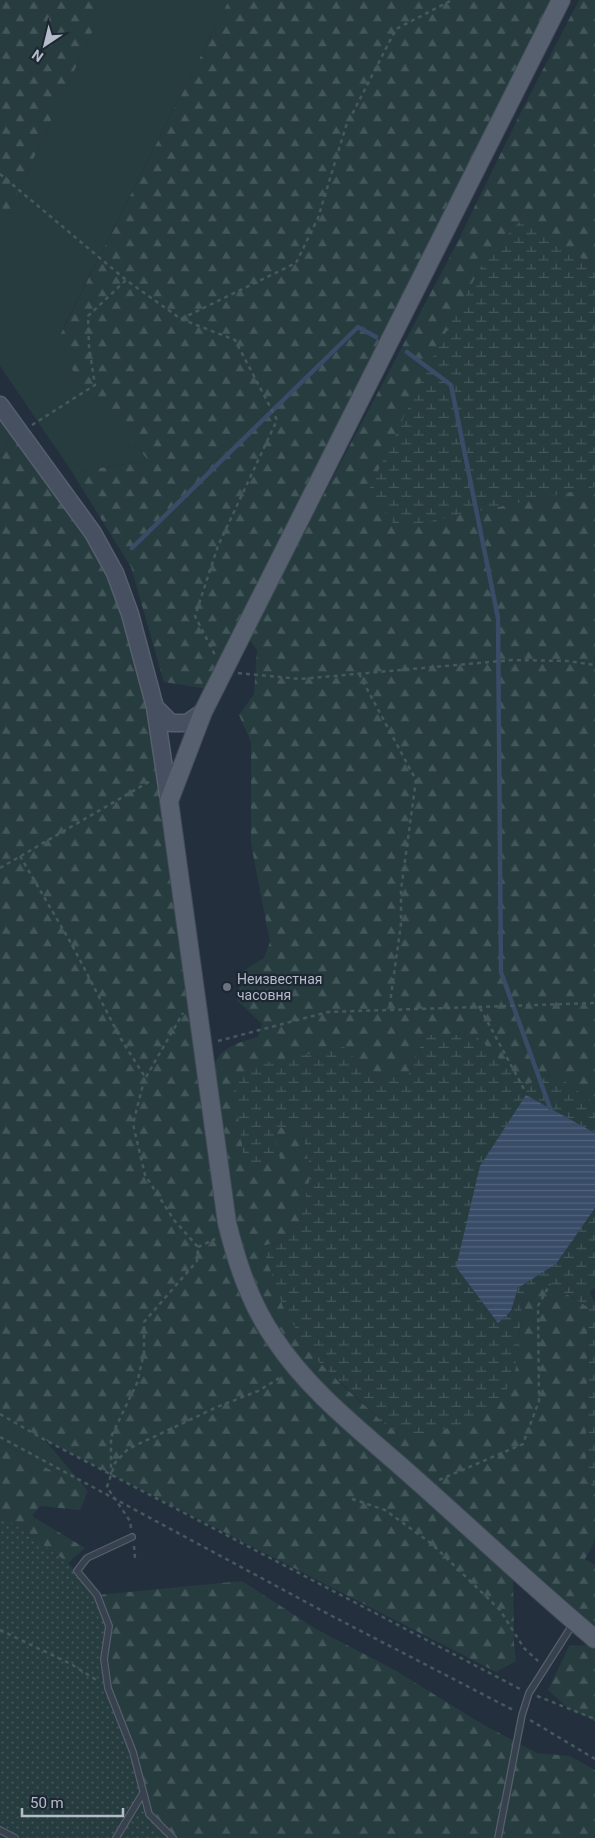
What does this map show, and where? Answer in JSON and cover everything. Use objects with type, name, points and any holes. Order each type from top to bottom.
[{"type":"main road","points":[[168,801],[203,712],[561,0]]},
{"type":"main road","points":[[0,405],[93,533],[115,573],[130,614],[155,708],[230,1235],[237,1263],[257,1311],[274,1339],[333,1406],[595,1639]]},
{"type":"main road","points":[[155,708],[171,724],[187,723],[203,712]]},
{"type":"lane","points":[[132,1537],[87,1558],[77,1571],[97,1595],[109,1626],[104,1659],[108,1688],[133,1752],[149,1814],[172,1838]]},
{"type":"lane","points":[[498,1838],[522,1715],[529,1692],[575,1622]]},
{"type":"lane","points":[[116,1838],[143,1794]]},
{"type":"lane","points":[[0,1830],[15,1838]]},
{"type":"path","points":[[181,319],[296,263],[318,218],[346,126],[396,29],[452,0]]},
{"type":"path","points":[[0,174],[126,280],[181,319],[235,340],[277,420],[218,546],[194,616],[223,672],[300,679],[512,660],[568,661],[595,665]]},
{"type":"path","points":[[20,433],[96,386],[89,347],[88,316],[126,280]]},
{"type":"path","points":[[359,674],[416,780],[401,890],[401,924],[389,1010]]},
{"type":"path","points":[[0,868],[165,773]]},
{"type":"path","points":[[20,856],[71,942],[121,1039],[145,1078]]},
{"type":"path","points":[[111,1475],[112,1437],[137,1383],[144,1354],[144,1322],[197,1261],[198,1247],[174,1220],[145,1175],[133,1124],[145,1078],[194,992]]},
{"type":"path","points":[[202,1046],[328,1012],[595,1003]]},
{"type":"path","points":[[480,1008],[524,1089]]},
{"type":"path","points":[[198,1247],[230,1235]]},
{"type":"path","points":[[424,1486],[523,1444],[539,1401],[538,1306],[550,1284]]},
{"type":"path","points":[[136,1558],[130,1521],[107,1487],[115,1463],[128,1449],[217,1407],[258,1391],[297,1367]]},
{"type":"path","points":[[0,1414],[111,1475],[529,1692],[595,1719]]},
{"type":"path","points":[[0,1437],[522,1715],[595,1759]]},
{"type":"path","points":[[352,1499],[385,1510],[432,1544],[500,1610],[524,1648],[544,1667]]},
{"type":"path","points":[[0,1630],[71,1664],[108,1688]]},
{"type":"green space","points":[[0,0],[107,0],[0,231]]},
{"type":"green space","points":[[107,0],[229,0],[60,334],[75,377],[149,461],[72,472],[0,366],[0,231]]},
{"type":"green space","points":[[229,0],[555,0],[208,689],[164,682],[131,567],[72,472],[149,461],[75,377],[60,335]]},
{"type":"green space","points":[[579,0],[595,0],[595,1104],[555,1074],[526,1085],[474,1035],[425,1035],[408,1076],[369,1074],[272,1125],[302,1131],[311,1173],[300,1222],[279,1242],[262,1246],[301,1338],[338,1381],[388,1427],[514,1381],[523,1298],[540,1278],[588,1307],[586,1474],[595,1493],[595,1541],[585,1559],[595,1565],[595,1631],[351,1413],[312,1375],[277,1332],[253,1287],[238,1242],[229,1195],[213,1079],[214,1067],[218,1058],[226,1050],[239,1043],[258,1037],[262,1024],[237,1000],[242,972],[264,958],[270,942],[251,844],[251,742],[239,715],[254,694],[257,650],[248,638],[456,245],[523,108]]},
{"type":"green space","points":[[521,220],[595,267],[595,487],[397,528],[368,492],[430,362],[483,263]]},
{"type":"green space","points":[[0,416],[12,432],[0,457]]},
{"type":"green space","points":[[12,432],[89,539],[110,577],[126,618],[165,773],[162,815],[186,977],[252,1314],[513,1576],[516,1661],[496,1672],[45,1440],[0,1414],[0,457]]},
{"type":"green space","points":[[425,1035],[475,1035],[526,1085],[555,1074],[595,1104],[595,1133],[526,1095],[456,1267],[498,1322],[511,1311],[518,1288],[556,1264],[595,1208],[595,1287],[589,1292],[595,1302],[595,1493],[586,1474],[588,1307],[540,1278],[523,1298],[514,1381],[479,1420],[418,1436],[388,1427],[319,1362],[301,1338],[283,1307],[262,1246],[279,1242],[300,1222],[311,1173],[302,1131],[273,1126],[280,1159],[245,1165],[234,1089],[249,1066],[344,1047],[369,1074],[408,1076]]},
{"type":"green space","points":[[0,1414],[45,1440],[88,1491],[0,1442]]},
{"type":"green space","points":[[0,1442],[88,1491],[80,1510],[40,1506],[32,1516],[85,1548],[68,1563],[0,1514]]},
{"type":"green space","points":[[0,1514],[68,1563],[97,1595],[109,1626],[104,1659],[108,1688],[133,1752],[149,1814],[173,1838],[0,1838]]},
{"type":"green space","points":[[242,1581],[316,1629],[393,1669],[482,1724],[537,1753],[570,1756],[595,1770],[595,1838],[173,1838],[149,1814],[108,1688],[97,1595]]},
{"type":"green space","points":[[592,1645],[595,1647],[595,1721],[568,1708],[548,1690],[569,1646]]},
{"type":"water","points":[[526,1095],[595,1133],[595,1208],[556,1264],[518,1288],[511,1311],[498,1323],[456,1267],[480,1166]]},
{"type":"waterway","points":[[132,548],[358,327],[376,337]]},
{"type":"waterway","points":[[407,352],[451,385],[498,618],[501,972],[550,1108]]},
{"type":"place","name":"Неизвестная часовня","points":[[227,987]]}]
